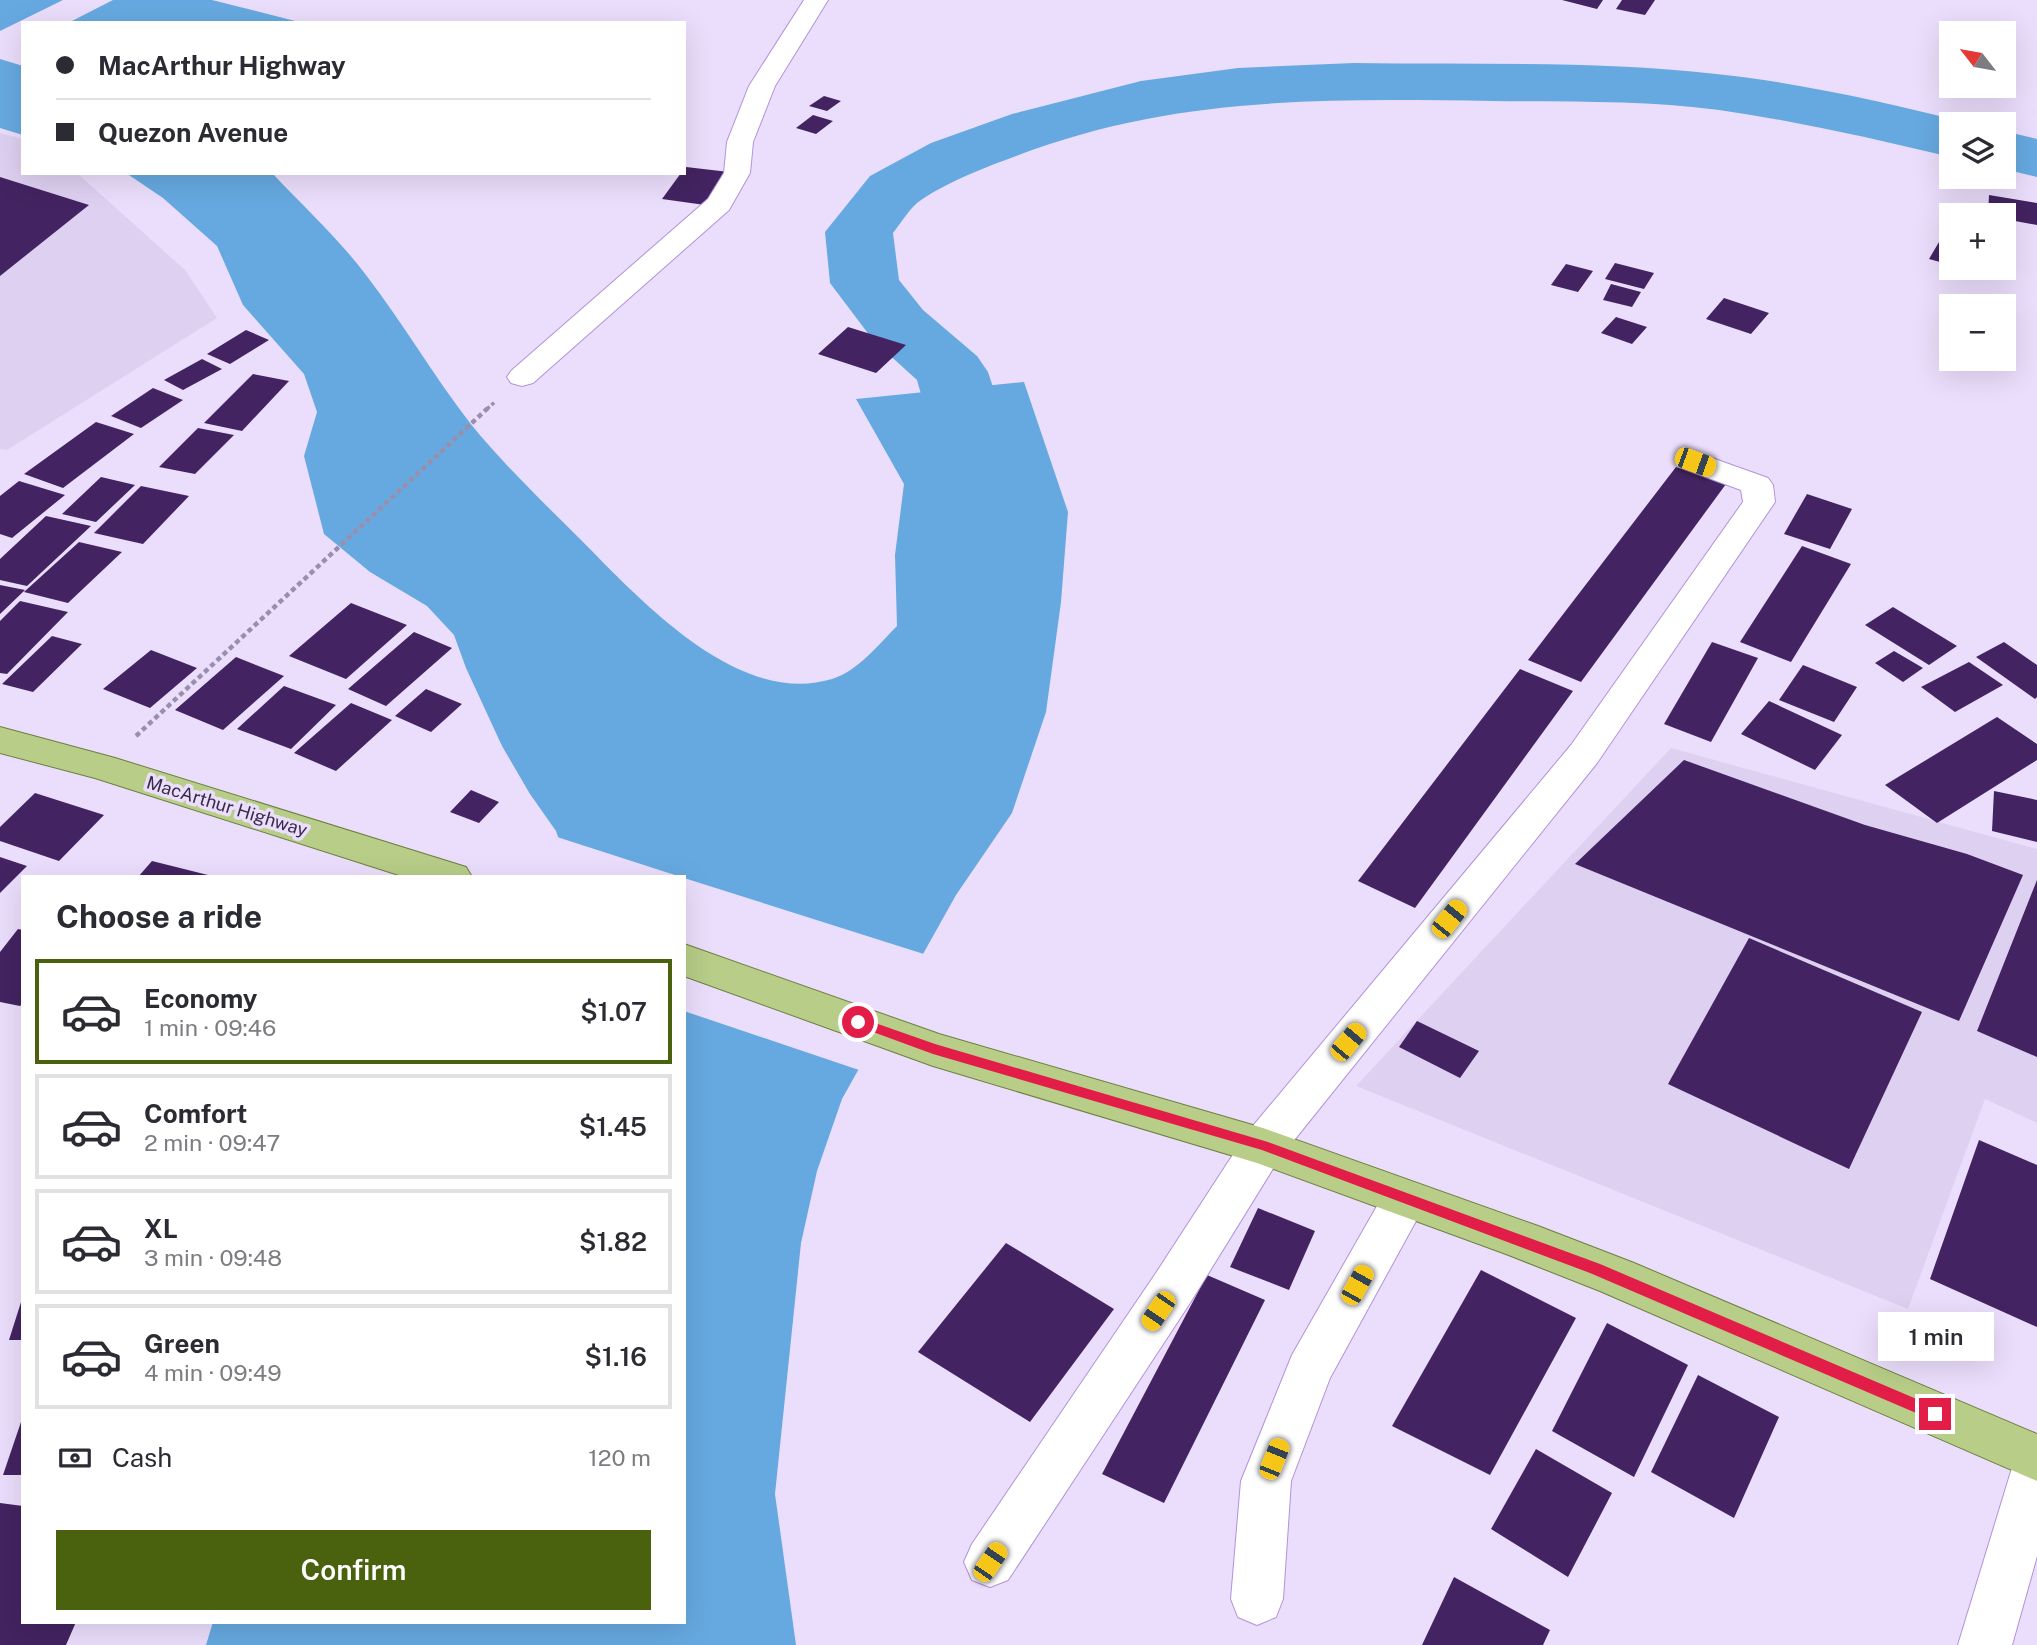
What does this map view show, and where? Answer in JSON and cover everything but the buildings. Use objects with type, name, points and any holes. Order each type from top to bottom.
[{"type":"main road","name":"MacArthur Highway","points":[[0,740],[102,767],[446,875]]},
{"type":"main road","points":[[686,961],[933,1049],[1263,1146],[1522,1240],[1617,1277],[2037,1458]]},
{"type":"street","points":[[522,377],[719,204],[737,173],[740,142],[762,86],[816,0]]},
{"type":"street","points":[[990,1562],[1173,1288],[1263,1146],[1584,754],[1759,502],[1757,485],[1695,462]]},
{"type":"street","points":[[1257,1599],[1266,1481],[1309,1370],[1405,1199]]},
{"type":"street","points":[[1985,1645],[2037,1468]]},
{"type":"path","points":[[102,767],[522,377]]},
{"type":"shaded area","points":[[0,133],[21,138],[21,175],[79,175],[185,270],[217,318],[7,450],[0,449]]},
{"type":"shaded area","points":[[1671,748],[2037,849],[2037,1123],[1985,1099],[1908,1309],[1356,1086]]},
{"type":"water","points":[[0,0],[63,0],[0,31]]},
{"type":"water","points":[[113,0],[212,0],[295,21],[72,21]]},
{"type":"water","points":[[0,59],[21,65],[21,134],[0,128]]},
{"type":"water","points":[[129,175],[274,175],[356,262],[470,423],[523,482],[660,616],[692,642],[726,663],[761,678],[796,684],[832,679],[851,670],[897,626],[895,555],[904,484],[856,399],[1024,382],[1068,512],[1061,602],[1046,712],[1012,813],[956,895],[842,1099],[817,1171],[801,1243],[775,1494],[796,1645],[206,1645],[212,1624],[686,1624],[686,875],[562,875],[568,866],[556,831],[530,794],[502,746],[454,635],[427,606],[370,572],[324,534],[304,456],[317,412],[304,374],[243,305],[217,246],[163,198]]},
{"type":"pier","points":[[554,836],[675,875],[559,875],[564,866]]},
{"type":"pier","points":[[686,879],[927,955],[862,1071],[686,1012]]},
{"type":"waterway","points":[[977,512],[983,475],[951,372],[898,325],[865,283],[859,232],[893,190],[954,157],[1034,127],[1141,99],[1238,86],[1354,81],[1635,85],[1718,92],[1862,117],[1939,135]]},
{"type":"waterway","points":[[2016,153],[2037,158]]},
{"type":"route","points":[[858,1022],[933,1049],[1263,1146],[1522,1240],[1641,1287],[1935,1414]]}]
